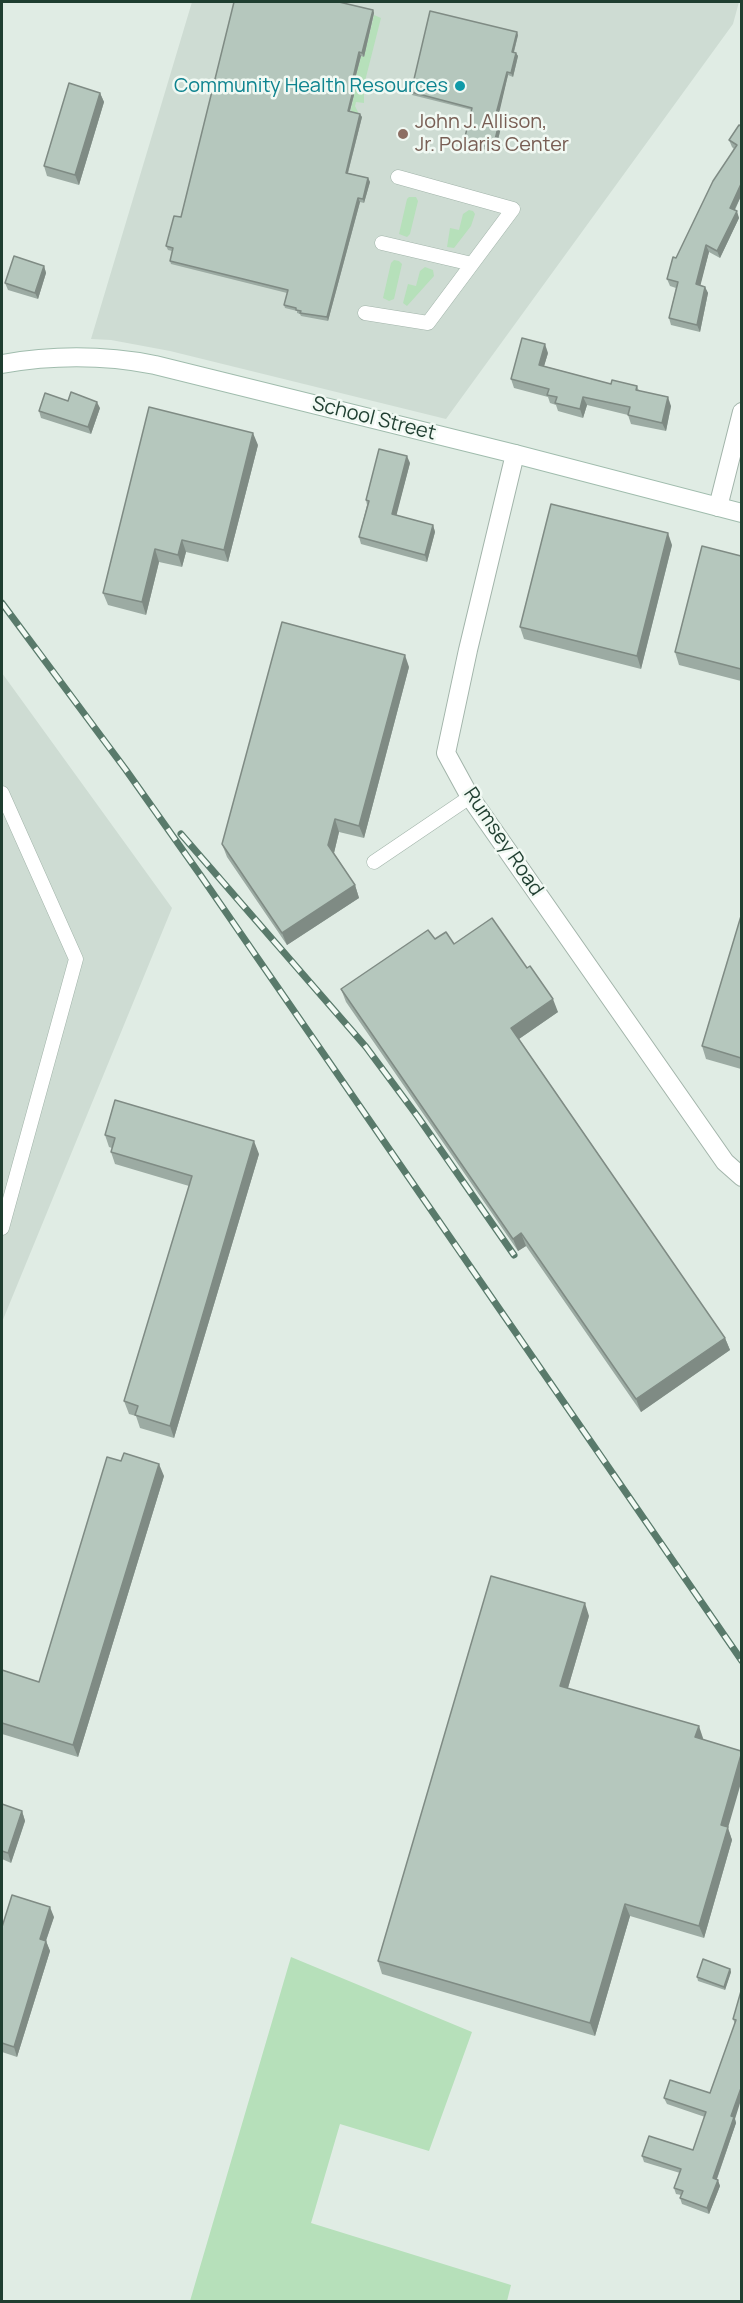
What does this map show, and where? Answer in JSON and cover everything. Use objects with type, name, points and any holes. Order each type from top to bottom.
[{"type":"street","name":"School Street","points":[[2,364],[30,359],[70,357],[137,361],[515,454],[741,513]]},
{"type":"street","points":[[718,507],[741,412]]},
{"type":"street","name":"Rumsey Road","points":[[515,454],[468,650],[447,753],[470,797],[725,1162],[741,1177]]},
{"type":"lane","points":[[365,313],[428,323],[513,209],[398,177]]},
{"type":"lane","points":[[382,243],[472,264]]},
{"type":"lane","points":[[2,793],[76,959],[2,1228]]},
{"type":"lane","points":[[374,862],[470,797]]},
{"type":"shaded area","name":"John J. Allison, Jr. Polaris Center","points":[[192,2],[739,2],[733,24],[446,419],[170,351],[111,340],[91,339]]},
{"type":"shaded area","points":[[2,673],[172,908],[2,1322]]},
{"type":"green space","points":[[374,15],[381,18],[364,85],[364,103],[356,102],[355,106],[359,114],[350,114],[354,95],[351,94],[361,56],[364,56]]},
{"type":"green space","points":[[409,197],[416,197],[418,201],[410,234],[407,237],[399,234]]},
{"type":"green space","points":[[469,210],[475,214],[471,226],[454,248],[447,247],[450,228],[459,230],[463,214]]},
{"type":"green space","points":[[394,260],[402,264],[394,299],[389,301],[383,298],[391,263]]},
{"type":"green space","points":[[425,267],[433,270],[434,276],[407,306],[403,303],[408,284],[416,286],[420,271]]},
{"type":"green space","points":[[291,1957],[472,2032],[429,2151],[340,2124],[311,2223],[511,2285],[507,2301],[190,2301]]},
{"type":"building","points":[[234,2],[339,2],[373,10],[362,53],[359,52],[350,91],[353,91],[348,111],[360,114],[346,173],[368,178],[363,199],[358,198],[327,317],[300,313],[301,311],[296,308],[284,305],[288,290],[170,261],[173,248],[166,246],[174,216],[181,217]]},
{"type":"building","name":"Community Health Resources","points":[[430,11],[517,32],[512,52],[516,53],[511,73],[507,72],[496,114],[501,115],[493,148],[464,141],[472,108],[411,92]]},
{"type":"building","points":[[69,83],[100,93],[75,175],[44,166]]},
{"type":"building","points":[[739,125],[741,126],[741,184],[730,208],[737,211],[717,251],[706,245],[696,284],[705,287],[697,325],[669,318],[678,282],[667,279],[673,257],[676,258],[713,181],[737,145],[729,140]]},
{"type":"building","points":[[14,256],[44,266],[35,293],[5,283]]},
{"type":"building","points":[[522,338],[545,344],[539,365],[611,384],[612,380],[637,386],[636,390],[668,397],[662,423],[628,415],[630,407],[583,397],[580,409],[555,403],[557,397],[547,395],[549,389],[511,379]]},
{"type":"building","points":[[71,392],[97,402],[88,427],[39,411],[45,393],[68,401]]},
{"type":"building","points":[[149,407],[253,433],[224,550],[182,540],[178,555],[155,549],[142,602],[103,593]]},
{"type":"building","points":[[379,449],[407,456],[392,514],[433,525],[425,555],[359,537]]},
{"type":"building","points":[[551,504],[668,533],[637,656],[520,627]]},
{"type":"building","points":[[702,546],[741,556],[741,669],[675,652]]},
{"type":"building","points":[[282,622],[405,655],[359,826],[335,819],[328,845],[355,885],[282,933],[222,844]]},
{"type":"building","points":[[741,916],[741,1058],[702,1046]]},
{"type":"building","points":[[492,918],[527,968],[530,966],[553,999],[511,1028],[725,1338],[636,1399],[521,1233],[513,1239],[341,989],[428,930],[435,939],[446,932],[454,944]]},
{"type":"building","points":[[115,1100],[254,1141],[170,1426],[135,1415],[138,1406],[124,1401],[192,1176],[111,1152],[115,1138],[105,1135]]},
{"type":"building","points":[[124,1453],[159,1464],[73,1745],[2,1723],[2,1670],[39,1682],[107,1457],[121,1461]]},
{"type":"building","points":[[491,1576],[585,1603],[560,1686],[699,1726],[695,1737],[741,1751],[721,1825],[728,1827],[699,1926],[625,1904],[590,2023],[378,1961]]},
{"type":"building","points":[[2,1804],[22,1811],[8,1853],[2,1851]]},
{"type":"building","points":[[12,1895],[50,1907],[40,1939],[46,1941],[14,2047],[2,2043],[2,1927]]},
{"type":"building","points":[[703,1959],[730,1969],[724,1987],[697,1977]]},
{"type":"building","points":[[741,1991],[741,2088],[731,2116],[734,2117],[713,2178],[718,2180],[707,2208],[680,2198],[683,2191],[674,2188],[681,2169],[642,2156],[649,2136],[693,2150],[706,2112],[664,2098],[670,2080],[710,2093],[736,2020],[733,2019]]},
{"type":"railway","points":[[2,603],[126,770],[201,876],[742,1661]]},
{"type":"railway","points":[[181,834],[366,1047],[514,1255]]},
{"type":"place","name":"Community Health Resources","points":[[460,86]]},
{"type":"place","name":"John J. Allison, Jr. Polaris Center","points":[[403,134]]}]
